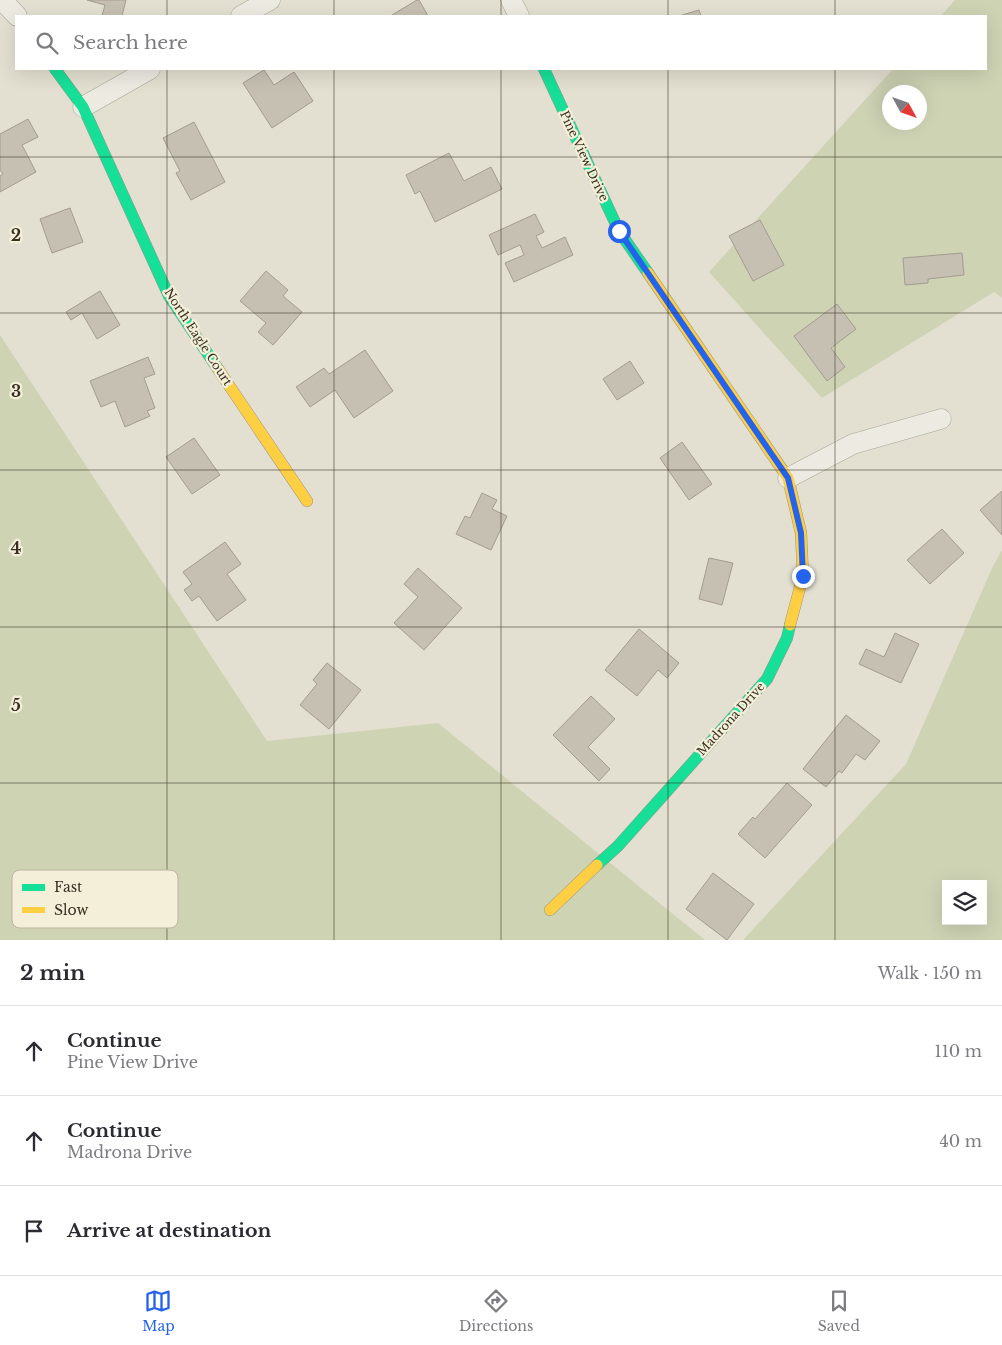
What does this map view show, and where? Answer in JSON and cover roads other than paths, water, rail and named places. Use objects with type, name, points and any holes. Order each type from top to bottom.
[{"type":"street","points":[[2,0],[16,15]]},
{"type":"street","points":[[243,15],[270,0]]},
{"type":"street","points":[[511,0],[518,15]]},
{"type":"street","name":"North Eagle Court","points":[[56,70],[83,108],[168,296],[308,501]]},
{"type":"street","points":[[83,108],[148,70]]},
{"type":"street","name":"Pine View Drive","points":[[544,70],[619,231],[788,478]]},
{"type":"street","points":[[788,478],[853,444],[941,419]]},
{"type":"street","name":"Madrona Drive","points":[[550,910],[618,846],[767,679],[787,638],[803,576],[801,533],[788,478]]}]
